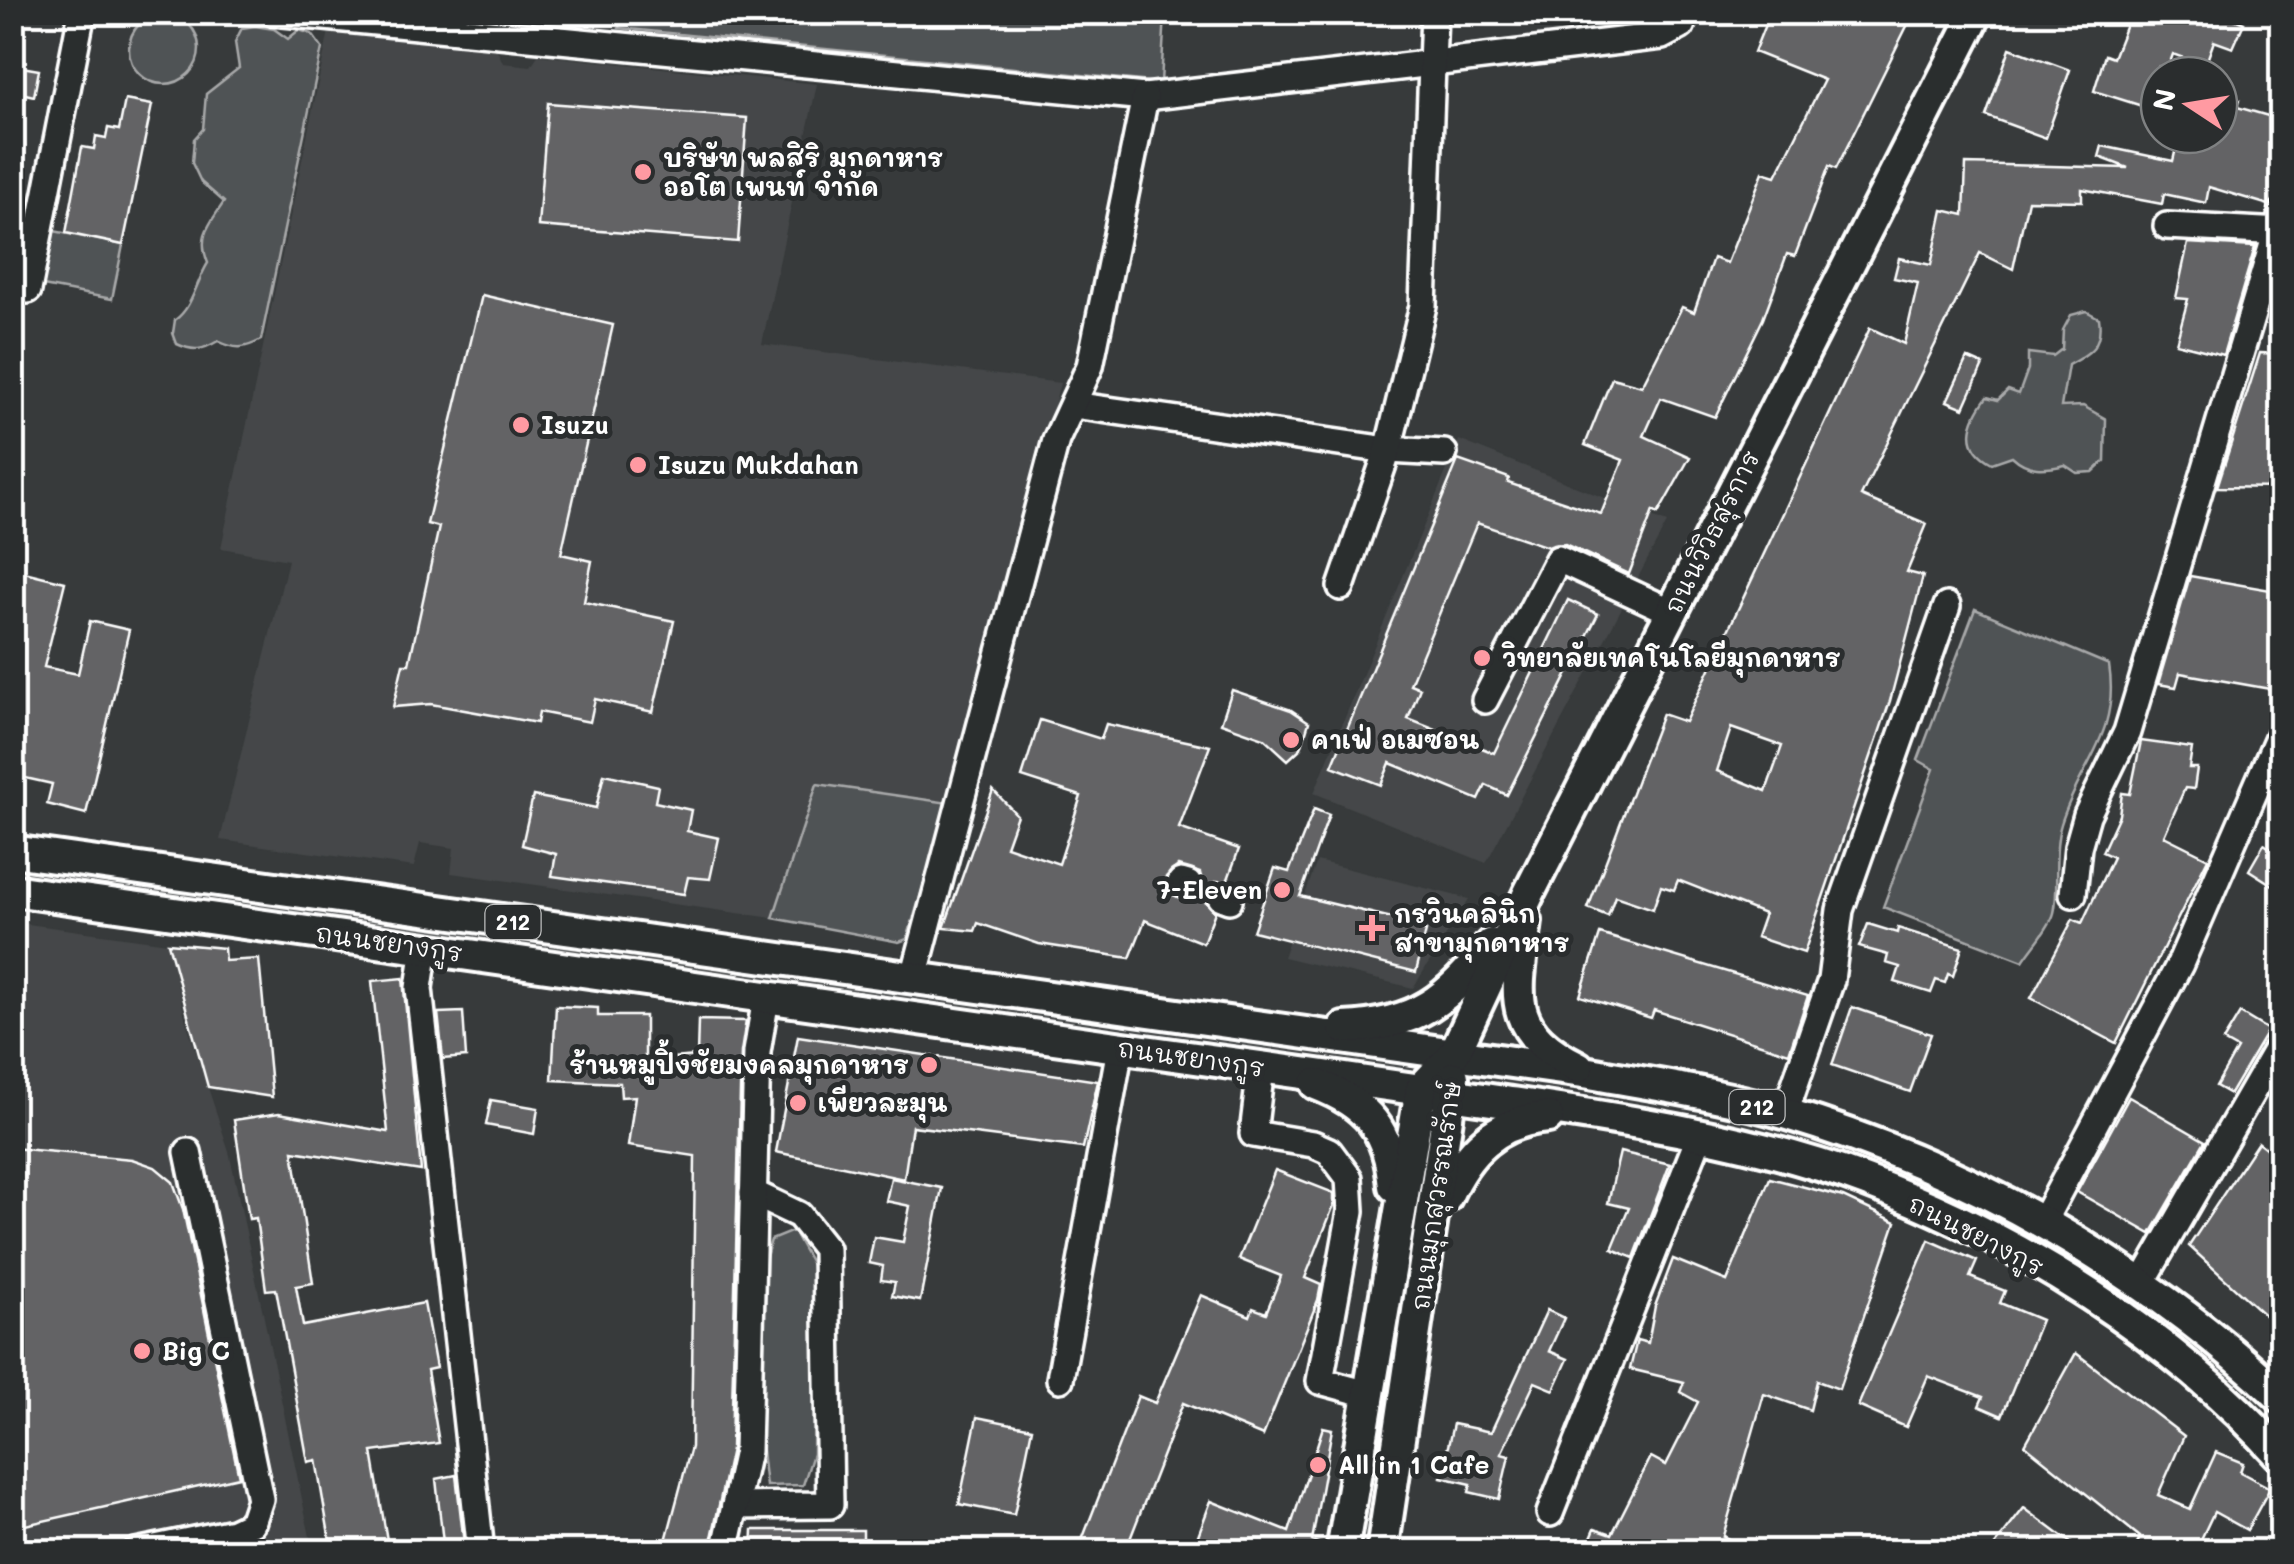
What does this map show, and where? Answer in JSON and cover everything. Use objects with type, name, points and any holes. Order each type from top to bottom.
[{"type":"main road","name":"ถนนวิวิธสุรการ","points":[[1454,1054],[1529,893],[1977,12]]},
{"type":"main road","name":"ถนนชยางกูร","points":[[12,851],[1590,1073],[1784,1114],[1962,1182],[2042,1223],[2142,1281],[2227,1346],[2282,1398]]},
{"type":"main road","points":[[91,902],[96,864]]},
{"type":"main road","name":"ถนนชยางกูร","points":[[12,890],[1586,1114],[1700,1136],[1822,1166],[1872,1183],[2024,1256],[2126,1319],[2197,1374],[2282,1457]]},
{"type":"main road","points":[[1281,1030],[1368,1027],[1407,1018],[1445,998],[1529,893]]},
{"type":"main road","points":[[1529,893],[1518,987],[1523,1023],[1538,1042],[1590,1073]]},
{"type":"main road","name":"ถนนมุกสุวรรณรักษ์","points":[[1342,1552],[1421,1089],[1454,1054]]},
{"type":"main road","name":"ถนนมุกสุวรรณรักษ์","points":[[1382,1552],[1453,1094],[1454,1054]]},
{"type":"main road","points":[[1270,1069],[1358,1105],[1378,1128],[1391,1152],[1397,1224]]},
{"type":"main road","points":[[1434,1224],[1463,1161],[1488,1138],[1521,1119],[1586,1114]]},
{"type":"street","points":[[12,287],[28,290],[82,12]]},
{"type":"street","points":[[273,12],[1145,97],[1662,36],[1681,26],[1687,12]]},
{"type":"street","points":[[1341,586],[1388,450],[1423,306],[1434,12]]},
{"type":"street","points":[[914,978],[1056,440],[1090,366],[1145,97]]},
{"type":"street","points":[[2073,894],[2078,846],[2087,815],[2126,732],[2281,226],[2167,226]]},
{"type":"street","points":[[1073,405],[1388,450],[1444,453]]},
{"type":"street","points":[[1486,700],[1558,559],[1672,612]]},
{"type":"street","points":[[1784,1114],[1831,980],[1840,910],[1947,606]]},
{"type":"street","points":[[2042,1223],[2180,964],[2282,728]]},
{"type":"street","points":[[425,947],[420,988],[481,1552]]},
{"type":"street","points":[[725,1552],[747,1451],[756,1052],[766,998]]},
{"type":"street","points":[[2142,1281],[2282,1040]]},
{"type":"street","points":[[1060,1379],[1120,1048]]},
{"type":"street","points":[[1270,1069],[1253,1134],[1313,1144],[1329,1152],[1349,1178],[1351,1210],[1320,1381],[1368,1394]]},
{"type":"street","points":[[1550,1513],[1700,1136]]},
{"type":"street","points":[[136,1552],[233,1532],[252,1522],[260,1500],[188,1152]]},
{"type":"street","points":[[735,1506],[830,1505],[826,1248],[799,1214],[753,1193]]},
{"type":"shaded area","points":[[621,12],[1165,13],[1161,83],[619,28]]},
{"type":"shaded area","points":[[164,14],[189,24],[199,49],[189,74],[164,84],[139,74],[129,49],[139,24]]},
{"type":"shaded area","points":[[242,28],[274,29],[288,39],[299,30],[312,34],[322,48],[261,340],[240,347],[218,341],[203,348],[188,348],[177,344],[173,333],[175,320],[190,301],[208,263],[204,238],[224,202],[201,182],[192,163],[194,139],[203,129],[206,94],[239,68],[235,42]]},
{"type":"shaded area","name":"Isuzu Mukdahan","points":[[329,31],[497,50],[503,63],[531,66],[538,55],[817,84],[762,344],[1060,383],[949,803],[817,784],[773,918],[451,873],[454,848],[420,843],[414,867],[220,840],[288,560],[221,548]]},
{"type":"shaded area","points":[[54,231],[123,245],[112,299],[43,286]]},
{"type":"shaded area","points":[[2086,311],[2099,318],[2099,335],[2089,352],[2068,365],[2061,407],[2083,406],[2106,419],[2105,461],[2093,472],[2077,473],[2065,465],[2037,468],[2012,456],[1992,463],[1982,457],[1971,433],[1987,397],[1998,400],[2008,390],[2019,394],[2028,369],[2028,353],[2053,356],[2062,349],[2063,330],[2071,315]]},
{"type":"shaded area","name":"วิทยาลัยเทคโนโลยีมุกดาหาร","points":[[1459,440],[1667,523],[1486,863],[1314,793]]},
{"type":"shaded area","points":[[1975,609],[2109,665],[2111,690],[2104,730],[2058,835],[2053,916],[2023,961],[1883,907],[1934,769],[1918,760]]},
{"type":"shaded area","points":[[817,784],[949,803],[907,939],[899,942],[773,918]]},
{"type":"shaded area","name":"กรวินคลินิก สาขามุกดาหาร","points":[[1317,861],[1469,899],[1413,988],[1283,957]]},
{"type":"shaded area","name":"Big C","points":[[13,922],[168,943],[186,1021],[229,1151],[313,1551],[13,1552]]},
{"type":"shaded area","points":[[793,1231],[815,1270],[813,1454],[803,1485],[766,1486],[757,1395],[759,1298],[771,1240]]},
{"type":"building","points":[[1770,12],[1914,12],[1836,169],[1829,166],[1795,256],[1787,254],[1763,319],[1715,417],[1661,398],[1644,436],[1690,457],[1658,514],[1653,511],[1629,574],[1565,544],[1548,547],[1477,523],[1410,684],[1420,688],[1408,719],[1494,753],[1568,600],[1598,614],[1507,795],[1486,785],[1479,800],[1390,763],[1381,785],[1332,766],[1458,460],[1509,478],[1508,483],[1601,514],[1623,460],[1585,445],[1612,378],[1642,386],[1682,307],[1694,312],[1713,258],[1727,263],[1763,172],[1776,176],[1824,80],[1754,52]]},
{"type":"building","points":[[2131,12],[2218,12],[2244,23],[2233,48],[2214,41],[2209,55],[2139,55],[2139,105],[2094,91],[2105,55],[2113,58]]},
{"type":"building","points":[[2010,48],[2070,70],[2046,138],[1986,116]]},
{"type":"building","points":[[16,66],[39,70],[34,96],[12,91]]},
{"type":"building","points":[[125,100],[152,105],[123,245],[66,233],[82,147],[94,149],[96,136],[106,138],[108,128],[119,130]]},
{"type":"building","name":"บริษัท พลสิริ มุกดาหาร ออโต เพนท์ จำกัด","points":[[548,103],[747,118],[738,242],[538,226]]},
{"type":"building","points":[[2239,108],[2282,120],[2276,167],[2282,168],[2282,174],[2269,205],[2209,187],[2206,203],[2164,194],[2162,204],[2082,189],[2082,201],[2028,200],[2013,269],[1980,253],[1861,496],[1927,524],[1907,572],[1923,576],[1890,701],[1804,953],[1756,937],[1764,914],[1678,880],[1674,890],[1661,886],[1653,909],[1615,896],[1608,916],[1588,908],[1662,714],[1685,722],[1870,328],[1904,344],[1918,283],[1894,278],[1899,258],[1931,265],[1943,210],[1964,215],[1966,164],[2128,168],[2099,157],[2102,146],[2173,161],[2174,155],[2239,155]],"holes":[[[1731,728],[1782,746],[1766,791],[1717,771]]]},
{"type":"building","points":[[2188,243],[2255,247],[2223,355],[2176,343],[2188,299],[2176,298]]},
{"type":"building","name":"Isuzu","points":[[482,295],[613,325],[561,554],[592,561],[584,602],[674,621],[653,712],[595,699],[590,722],[539,712],[537,723],[431,704],[393,707],[403,664],[409,664],[439,527],[427,524]]},
{"type":"building","points":[[2260,353],[2281,354],[2282,488],[2217,487]]},
{"type":"building","points":[[1967,358],[1983,365],[1964,408],[1947,401]]},
{"type":"building","points":[[12,569],[65,582],[44,667],[78,674],[90,621],[129,630],[86,814],[47,804],[52,784],[12,775]]},
{"type":"building","points":[[2190,576],[2282,592],[2282,628],[2270,689],[2180,673],[2176,687],[2158,684]]},
{"type":"building","points":[[1232,690],[1291,710],[1309,722],[1301,748],[1288,760],[1264,738],[1221,723]]},
{"type":"building","points":[[1040,720],[1101,739],[1106,724],[1210,746],[1179,828],[1239,849],[1227,882],[1217,881],[1206,890],[1205,901],[1215,912],[1203,943],[1145,920],[1130,958],[1039,944],[978,923],[975,931],[944,928],[993,790],[1017,815],[1006,846],[1059,864],[1081,796],[1022,777]],"holes":[[[1178,866],[1200,873],[1204,888],[1199,896],[1184,900],[1169,893],[1166,877]]]},
{"type":"building","points":[[2141,741],[2192,748],[2189,768],[2197,768],[2194,789],[2185,788],[2164,836],[2208,858],[2116,1043],[2031,998],[2073,919],[2082,923],[2113,857],[2102,852],[2119,815],[2122,793],[2130,794]]},
{"type":"building","points":[[604,774],[658,786],[655,802],[691,810],[687,831],[719,838],[710,879],[688,877],[684,894],[552,876],[556,854],[522,845],[533,796],[596,808]]},
{"type":"building","points":[[1314,809],[1329,815],[1300,896],[1421,925],[1420,930],[1426,931],[1416,972],[1253,931],[1275,868],[1289,872]]},
{"type":"building","points":[[2264,844],[2282,856],[2282,891],[2249,870]]},
{"type":"building","points":[[1868,924],[1897,933],[1898,928],[1962,948],[1953,976],[1948,974],[1945,983],[1936,980],[1931,993],[1895,982],[1900,967],[1886,963],[1888,955],[1859,947]]},
{"type":"building","points":[[1600,934],[1808,996],[1789,1053],[1654,1010],[1651,1018],[1580,996]]},
{"type":"building","points":[[168,943],[224,948],[225,961],[259,959],[272,1097],[208,1087]]},
{"type":"building","points":[[403,978],[421,1171],[293,1151],[313,1283],[296,1286],[303,1326],[424,1303],[436,1368],[427,1370],[439,1443],[372,1452],[389,1552],[332,1552],[316,1460],[308,1462],[276,1289],[266,1290],[256,1218],[249,1219],[234,1120],[279,1113],[388,1132],[372,981]]},
{"type":"building","points":[[556,1006],[598,1008],[598,1016],[645,1016],[645,1060],[697,1056],[698,1020],[746,1021],[741,1052],[731,1449],[709,1552],[663,1552],[691,1447],[695,1156],[628,1146],[635,1096],[621,1097],[620,1083],[552,1080]]},
{"type":"building","points":[[1852,1007],[1931,1034],[1910,1092],[1832,1065]]},
{"type":"building","points":[[463,1012],[466,1057],[443,1059],[438,1013]]},
{"type":"building","points":[[2240,1013],[2268,1030],[2230,1094],[2216,1086],[2237,1049],[2223,1041]]},
{"type":"building","points":[[798,1036],[1098,1081],[1083,1148],[912,1126],[904,1179],[776,1152]]},
{"type":"building","points":[[2129,1097],[2205,1141],[2151,1234],[2077,1192]]},
{"type":"building","points":[[491,1100],[538,1108],[534,1134],[486,1125]]},
{"type":"building","points":[[2258,1142],[2282,1161],[2282,1331],[2189,1246]]},
{"type":"building","name":"Big C","points":[[12,1148],[132,1159],[155,1167],[173,1182],[183,1209],[239,1477],[12,1528]]},
{"type":"building","points":[[1620,1152],[1670,1164],[1634,1258],[1612,1249],[1629,1208],[1608,1203]]},
{"type":"building","points":[[1275,1170],[1334,1193],[1334,1205],[1305,1278],[1321,1285],[1318,1300],[1263,1436],[1183,1403],[1125,1552],[1110,1552],[1082,1540],[1138,1396],[1155,1403],[1201,1295],[1250,1316],[1253,1308],[1266,1313],[1281,1276],[1239,1259]]},
{"type":"building","points":[[891,1178],[942,1188],[920,1301],[892,1296],[895,1282],[881,1280],[883,1266],[869,1263],[874,1237],[903,1242],[910,1206],[886,1201]]},
{"type":"building","points":[[1770,1178],[1843,1197],[1896,1222],[1839,1389],[1817,1381],[1810,1410],[1764,1394],[1723,1536],[1753,1552],[1585,1552],[1595,1528],[1612,1534],[1651,1457],[1666,1465],[1698,1402],[1680,1392],[1684,1382],[1630,1369],[1637,1340],[1648,1343],[1655,1306],[1673,1259],[1727,1281]]},
{"type":"building","points":[[1929,1240],[1977,1261],[1970,1277],[2005,1291],[2000,1303],[2041,1320],[2002,1416],[1979,1406],[1983,1397],[1928,1376],[1906,1427],[1858,1406]]},
{"type":"building","points":[[1547,1310],[1564,1318],[1549,1351],[1568,1359],[1554,1390],[1535,1382],[1501,1454],[1509,1456],[1499,1499],[1469,1492],[1471,1484],[1441,1477],[1453,1424],[1491,1432]]},
{"type":"building","points":[[2076,1353],[2184,1436],[2158,1495],[2190,1509],[2216,1452],[2243,1463],[2240,1472],[2270,1488],[2247,1530],[2214,1512],[2195,1552],[2134,1552],[2140,1537],[2025,1445]]},
{"type":"building","points":[[977,1417],[1032,1428],[1014,1515],[959,1504]]},
{"type":"building","points":[[1323,1427],[1332,1429],[1312,1541],[1324,1545],[1324,1552],[1209,1552],[1194,1546],[1211,1501],[1289,1532]]},
{"type":"building","points":[[456,1475],[465,1552],[444,1552],[436,1479]]},
{"type":"building","points":[[2024,1508],[2083,1552],[1990,1552]]},
{"type":"building","points":[[753,1530],[863,1530],[863,1552],[752,1552]]},
{"type":"place","name":"บริษัท พลสิริ มุกดาหาร ออโต เพนท์ จำกัด","points":[[643,172]]},
{"type":"place","name":"Isuzu","points":[[521,425]]},
{"type":"place","name":"Isuzu Mukdahan","points":[[638,465]]},
{"type":"place","name":"วิทยาลัยเทคโนโลยีมุกดาหาร","points":[[1482,658]]},
{"type":"place","name":"คาเฟ่ อเมซอน","points":[[1291,740]]},
{"type":"place","name":"7-Eleven","points":[[1282,890]]},
{"type":"place","name":"กรวินคลินิก สาขามุกดาหาร","points":[[1372,928]]},
{"type":"place","name":"ร้านหมูปิ้งชัยมงคลมุกดาหาร","points":[[929,1065]]},
{"type":"place","name":"เพียวละมุน","points":[[798,1103]]},
{"type":"place","name":"Big C","points":[[142,1351]]},
{"type":"place","name":"All in 1 Cafe","points":[[1318,1465]]}]
